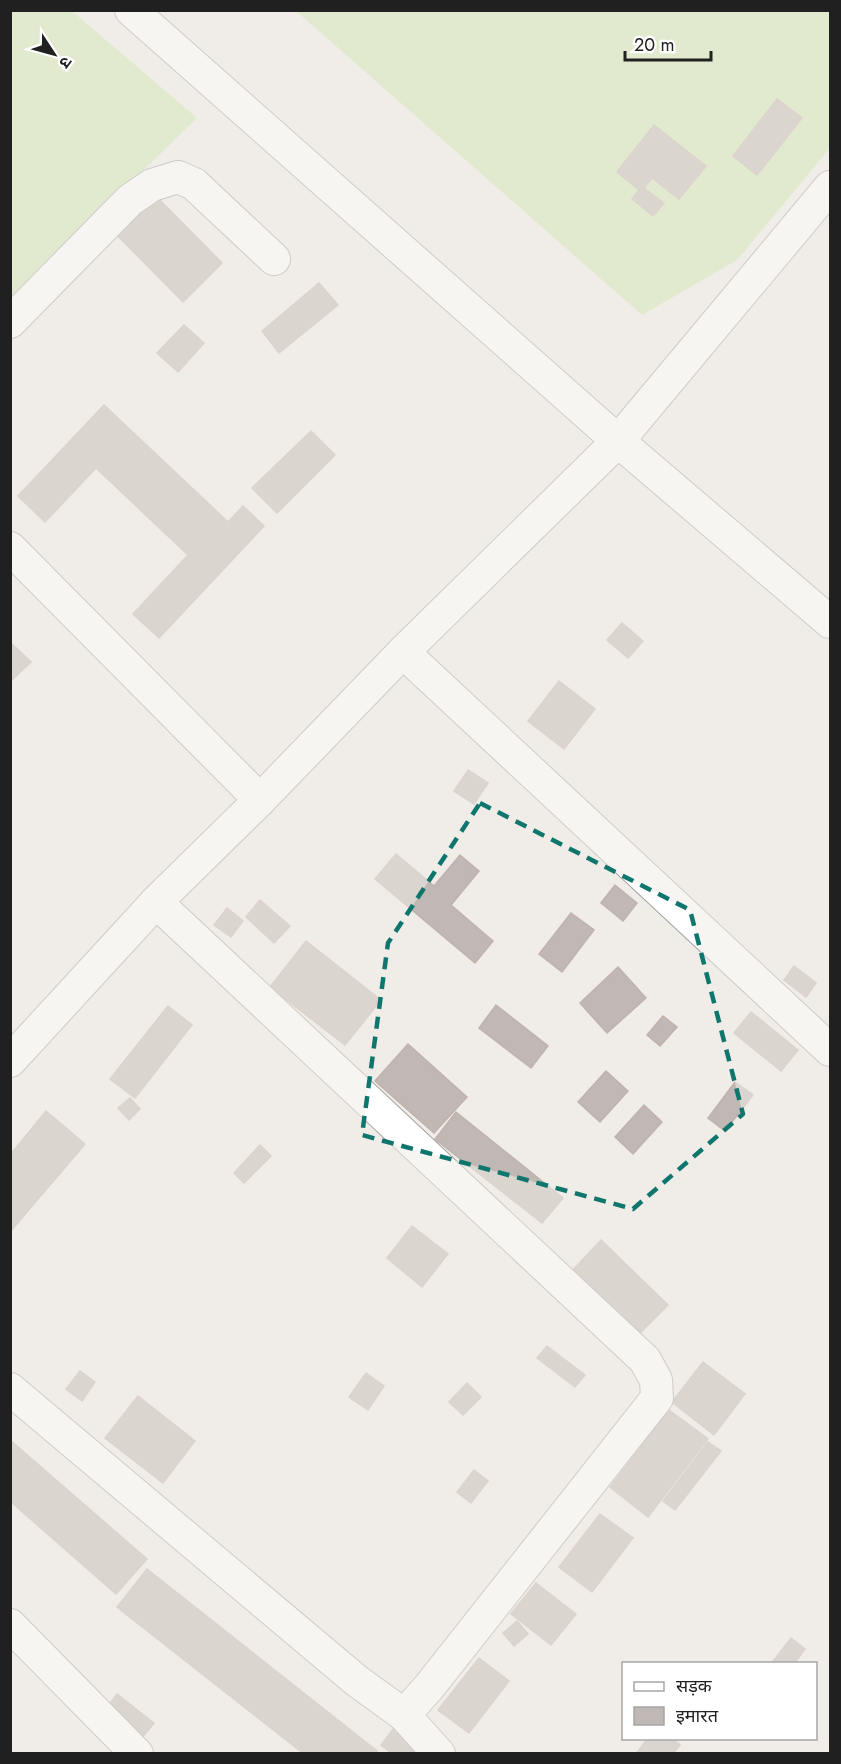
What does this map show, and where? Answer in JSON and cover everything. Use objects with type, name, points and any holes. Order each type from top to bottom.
[{"type":"street","points":[[131,10],[618,441],[831,622]]},
{"type":"street","points":[[10,322],[130,200],[152,185],[177,177],[194,184],[274,259]]},
{"type":"street","points":[[10,1062],[156,902],[260,800],[403,652],[618,441],[831,187]]},
{"type":"street","points":[[10,548],[260,800]]},
{"type":"street","points":[[403,652],[831,1050]]},
{"type":"street","points":[[156,902],[645,1360],[656,1380],[657,1398],[644,1417],[404,1715]]},
{"type":"street","points":[[10,1389],[357,1680],[404,1715],[439,1754]]},
{"type":"street","points":[[10,1625],[137,1754]]},
{"type":"highlighted area","points":[[480,803],[690,910],[743,1114],[633,1209],[362,1135],[388,943]]},
{"type":"green space","points":[[11,11],[72,11],[197,118],[11,299]]},
{"type":"green space","points":[[296,11],[830,11],[830,148],[737,260],[642,315]]},
{"type":"building","points":[[777,99],[802,118],[757,175],[733,156]]},
{"type":"building","points":[[654,125],[706,166],[679,199],[652,178],[644,188],[664,203],[653,216],[632,199],[639,190],[617,172]]},
{"type":"building","points":[[157,197],[222,263],[183,302],[117,235]]},
{"type":"building","points":[[319,283],[338,305],[279,353],[262,331]]},
{"type":"building","points":[[184,325],[204,343],[178,372],[157,353]]},
{"type":"building","points":[[104,405],[228,522],[243,506],[264,526],[159,638],[133,614],[188,555],[96,468],[45,522],[18,496]]},
{"type":"building","points":[[311,431],[335,455],[277,513],[252,488]]},
{"type":"building","points":[[622,623],[643,641],[628,658],[607,640]]},
{"type":"building","points":[[10,642],[31,662],[10,682]]},
{"type":"building","points":[[559,681],[595,709],[564,749],[528,721]]},
{"type":"building","points":[[468,770],[488,783],[474,804],[454,791]]},
{"type":"building","points":[[396,854],[434,886],[460,855],[479,871],[451,905],[493,941],[475,963],[375,879]]},
{"type":"building","points":[[615,885],[637,903],[623,921],[601,903]]},
{"type":"building","points":[[260,900],[290,926],[274,943],[246,917]]},
{"type":"building","points":[[227,908],[243,921],[231,937],[214,925]]},
{"type":"building","points":[[571,913],[594,930],[562,972],[539,954]]},
{"type":"building","points":[[306,941],[381,1000],[345,1045],[270,987]]},
{"type":"building","points":[[794,966],[816,983],[806,997],[784,980]]},
{"type":"building","points":[[618,967],[646,998],[607,1033],[580,1003]]},
{"type":"building","points":[[496,1005],[548,1046],[531,1068],[479,1028]]},
{"type":"building","points":[[168,1006],[192,1025],[135,1098],[110,1079]]},
{"type":"building","points":[[751,1012],[798,1050],[781,1071],[734,1033]]},
{"type":"building","points":[[663,1016],[677,1027],[660,1046],[647,1035]]},
{"type":"building","points":[[408,1044],[467,1097],[434,1133],[375,1081]]},
{"type":"building","points":[[606,1071],[628,1091],[600,1122],[578,1102]]},
{"type":"building","points":[[735,1082],[753,1095],[725,1131],[708,1118]]},
{"type":"building","points":[[130,1098],[140,1109],[129,1120],[118,1108]]},
{"type":"building","points":[[644,1105],[662,1122],[633,1154],[615,1137]]},
{"type":"building","points":[[46,1111],[85,1144],[10,1232],[10,1155]]},
{"type":"building","points":[[456,1112],[563,1198],[542,1223],[435,1139]]},
{"type":"building","points":[[260,1145],[271,1156],[244,1183],[234,1173]]},
{"type":"building","points":[[412,1226],[448,1254],[422,1287],[387,1258]]},
{"type":"building","points":[[601,1240],[668,1305],[638,1335],[572,1271]]},
{"type":"building","points":[[547,1346],[585,1375],[575,1387],[537,1358]]},
{"type":"building","points":[[703,1362],[745,1394],[714,1435],[672,1402]]},
{"type":"building","points":[[80,1371],[95,1382],[82,1401],[66,1389]]},
{"type":"building","points":[[366,1373],[384,1386],[368,1410],[349,1397]]},
{"type":"building","points":[[467,1383],[481,1397],[463,1415],[449,1402]]},
{"type":"building","points":[[138,1396],[195,1441],[163,1483],[105,1438]]},
{"type":"building","points":[[669,1410],[708,1439],[648,1517],[610,1487]]},
{"type":"building","points":[[10,1440],[147,1559],[116,1594],[10,1501]]},
{"type":"building","points":[[708,1442],[721,1451],[675,1510],[663,1501]]},
{"type":"building","points":[[474,1470],[488,1481],[471,1503],[457,1492]]},
{"type":"building","points":[[600,1514],[633,1538],[592,1592],[559,1567]]},
{"type":"building","points":[[147,1569],[377,1751],[375,1754],[304,1754],[117,1607]]},
{"type":"building","points":[[536,1583],[576,1614],[551,1645],[511,1614]]},
{"type":"building","points":[[517,1621],[528,1634],[514,1646],[503,1633]]},
{"type":"building","points":[[791,1638],[805,1649],[795,1662],[773,1662]]},
{"type":"building","points":[[479,1658],[509,1681],[469,1733],[438,1710]]},
{"type":"building","points":[[117,1694],[154,1723],[141,1739],[105,1710]]},
{"type":"building","points":[[397,1724],[436,1754],[393,1754],[381,1745]]},
{"type":"building","points":[[646,1740],[674,1740],[680,1745],[673,1754],[636,1754]]}]
